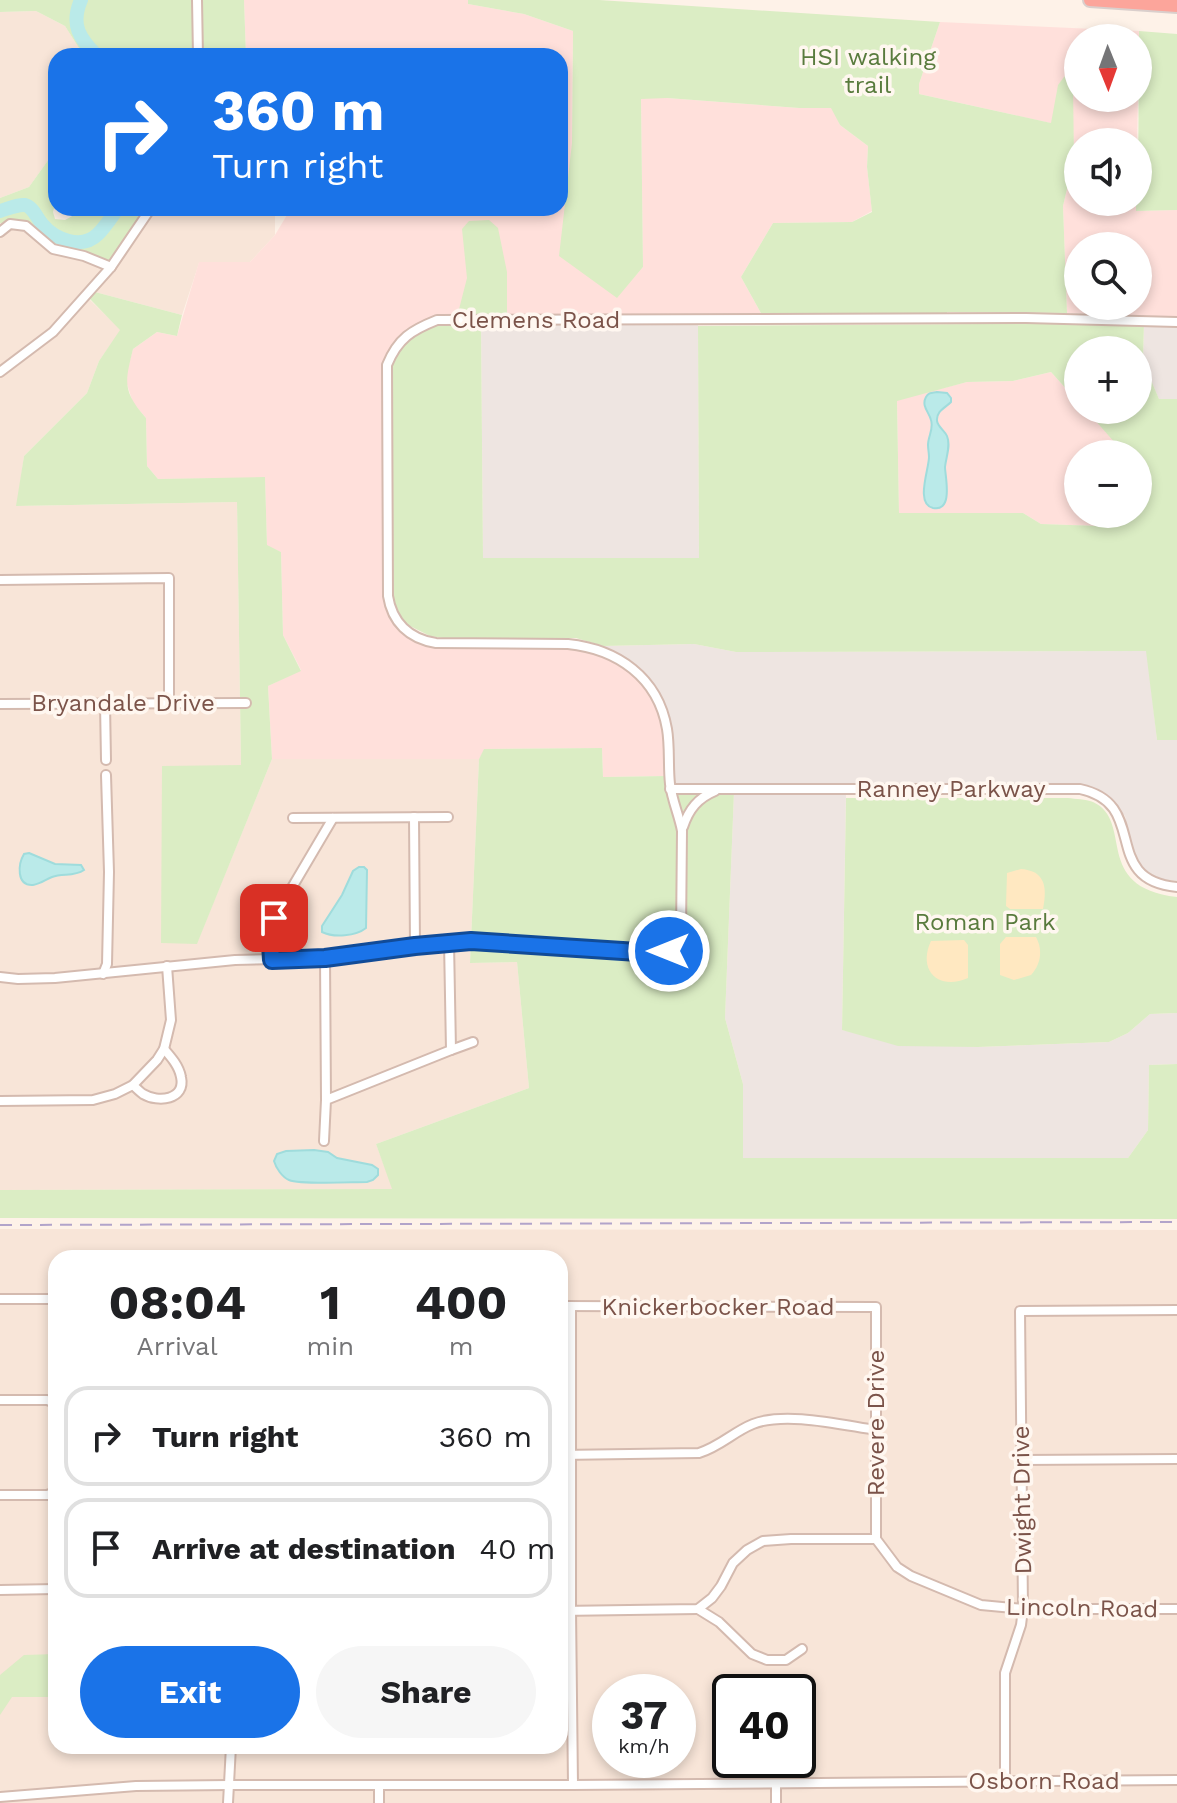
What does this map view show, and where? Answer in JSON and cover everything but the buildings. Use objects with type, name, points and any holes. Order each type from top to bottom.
[{"type":"highway","points":[[1090,0],[1177,6]]},
{"type":"street","points":[[197,0],[198,48]]},
{"type":"street","points":[[0,372],[53,332],[111,267],[146,216]]},
{"type":"street","points":[[0,232],[10,224],[26,226],[53,249],[84,256],[111,267]]},
{"type":"street","name":"Clemens Road","points":[[670,789],[667,729],[663,713],[656,697],[637,672],[622,660],[603,650],[568,644],[424,641],[410,634],[393,616],[388,596],[387,365],[396,347],[412,330],[437,320],[1026,318],[1177,322]]},
{"type":"street","points":[[0,580],[169,578],[169,703]]},
{"type":"street","name":"Bryandale Drive","points":[[0,704],[246,703]]},
{"type":"street","points":[[105,704],[106,760]]},
{"type":"street","points":[[103,974],[107,964],[106,775]]},
{"type":"street","name":"Ranney Parkway","points":[[670,789],[1068,788],[1091,791],[1117,812],[1135,866],[1152,881],[1177,887]]},
{"type":"street","points":[[0,977],[55,978],[235,960],[325,958],[471,941],[653,953],[669,951],[677,944],[681,934],[682,831],[670,789]]},
{"type":"street","points":[[682,831],[693,806],[710,793],[723,789]]},
{"type":"street","points":[[414,817],[415,946]]},
{"type":"street","points":[[293,818],[448,817]]},
{"type":"street","points":[[272,960],[274,918],[333,818]]},
{"type":"street","points":[[449,942],[451,1050]]},
{"type":"street","points":[[324,1141],[325,958]]},
{"type":"street","points":[[0,1101],[93,1100],[133,1085],[164,1049],[171,1020],[167,966]]},
{"type":"street","points":[[326,1100],[473,1042]]},
{"type":"street","points":[[133,1085],[144,1095],[162,1099],[169,1099],[179,1090],[181,1075],[164,1049]]},
{"type":"street","points":[[0,1299],[48,1299]]},
{"type":"street","points":[[571,1306],[573,1785]]},
{"type":"street","name":"Knickerbocker Road","points":[[571,1306],[876,1307]]},
{"type":"street","name":"Revere Drive","points":[[876,1307],[876,1539]]},
{"type":"street","name":"Dwight Drive","points":[[1005,1781],[1005,1673],[1021,1625],[1023,1609],[1020,1311],[1177,1310]]},
{"type":"street","points":[[0,1400],[48,1400]]},
{"type":"street","points":[[571,1455],[699,1453],[715,1448],[751,1425],[767,1419],[786,1418],[876,1430]]},
{"type":"street","points":[[1022,1460],[1177,1459]]},
{"type":"street","points":[[0,1495],[48,1495]]},
{"type":"street","points":[[698,1609],[712,1598],[733,1563],[763,1541],[876,1539]]},
{"type":"street","name":"Lincoln Road","points":[[876,1539],[897,1567],[911,1576],[981,1605],[1023,1609],[1177,1609]]},
{"type":"street","points":[[0,1590],[48,1589]]},
{"type":"street","points":[[571,1611],[698,1609],[719,1622],[752,1654],[767,1660],[786,1660],[802,1649]]},
{"type":"street","points":[[228,1803],[231,1754]]},
{"type":"street","name":"Osborn Road","points":[[1,1799],[136,1786],[1177,1780]]},
{"type":"street","points":[[776,1784],[776,1803]]},
{"type":"street","points":[[379,1786],[379,1803]]},
{"type":"shaded area","points":[[244,0],[468,0],[468,4],[524,14],[573,31],[572,143],[623,290],[643,267],[641,98],[832,108],[840,125],[868,146],[872,211],[852,222],[773,223],[741,277],[762,315],[431,317],[406,329],[390,350],[384,366],[389,612],[394,623],[422,643],[573,646],[611,657],[630,670],[655,703],[663,724],[666,776],[603,777],[602,748],[485,749],[479,759],[272,759],[268,686],[301,670],[283,635],[281,552],[267,546],[265,478],[158,479],[147,466],[146,418],[133,403],[125,378],[133,349],[157,332],[177,336],[199,262],[250,262],[275,235],[286,216],[568,216],[568,48],[246,48]]},
{"type":"shaded area","points":[[36,11],[65,26],[79,48],[48,48],[48,160],[29,187],[0,198],[0,12]]},
{"type":"shaded area","points":[[940,22],[1064,28],[1064,112],[1138,112],[1137,128],[1073,128],[919,94],[919,84]]},
{"type":"shaded area","points":[[1064,202],[1064,216],[1152,216],[1152,211],[1177,210],[1177,317],[1152,316],[1152,232],[1064,233],[1063,206]]},
{"type":"shaded area","points":[[105,216],[275,216],[275,235],[250,262],[199,263],[182,315],[95,292],[89,299],[121,330],[99,361],[87,393],[24,456],[17,506],[237,502],[241,766],[197,943],[272,759],[479,759],[470,963],[517,962],[529,1088],[376,1144],[393,1189],[0,1190],[0,223],[25,229]]},
{"type":"shaded area","points":[[698,316],[699,558],[483,558],[481,317]]},
{"type":"shaded area","points":[[1144,323],[1177,324],[1177,399],[1159,399],[1152,382],[1152,336],[1144,336]]},
{"type":"shaded area","points":[[1051,372],[1064,386],[1064,424],[1099,424],[1113,440],[1064,440],[1064,525],[1041,524],[1023,513],[899,513],[897,400],[967,382],[1013,381]]},
{"type":"shaded area","points":[[694,644],[736,652],[1147,651],[1157,740],[1177,740],[1177,881],[1150,874],[1137,862],[1125,816],[1102,792],[1078,786],[674,786],[671,727],[663,704],[649,680],[627,659],[603,646]]},
{"type":"shaded area","points":[[734,792],[846,792],[842,1030],[978,1047],[1109,1042],[1128,1033],[1150,1014],[1177,1013],[1177,1064],[1149,1065],[1148,1130],[1128,1158],[742,1158],[743,1084],[725,1018]]},
{"type":"shaded area","points":[[0,1229],[1177,1230],[1177,1803],[0,1803]]},
{"type":"green space","points":[[0,0],[244,0],[246,48],[79,48],[65,26],[36,11],[0,12]]},
{"type":"green space","name":"HSI walking trail","points":[[468,0],[599,0],[940,22],[919,84],[919,94],[1051,123],[1058,85],[1064,77],[1064,112],[1073,112],[1074,128],[1064,128],[1064,313],[947,312],[947,318],[884,319],[883,314],[762,315],[741,277],[773,223],[852,222],[872,212],[868,146],[840,125],[831,108],[667,98],[641,99],[643,267],[617,298],[559,256],[564,216],[568,216],[573,31],[524,14],[468,4]]},
{"type":"green space","points":[[1152,32],[1177,34],[1177,210],[1152,211],[1152,128],[1138,128],[1139,112],[1152,112]]},
{"type":"green space","points":[[48,160],[48,216],[65,220],[72,216],[149,216],[112,270],[80,259],[25,229],[0,223],[0,198],[29,187]]},
{"type":"green space","points":[[489,220],[498,228],[507,272],[507,317],[457,317],[467,278],[462,229],[469,221]]},
{"type":"green space","points":[[95,292],[182,315],[177,336],[157,332],[133,349],[130,360],[127,378],[129,393],[146,418],[147,466],[158,479],[265,477],[267,545],[281,552],[283,635],[301,671],[268,686],[272,759],[197,944],[161,943],[162,766],[241,765],[237,502],[16,506],[24,456],[87,393],[99,361],[120,330],[89,298]]},
{"type":"green space","points":[[481,323],[483,558],[699,558],[698,326],[1144,323],[1144,336],[1064,336],[1064,386],[1051,372],[1013,381],[967,382],[897,401],[899,513],[1023,513],[1041,524],[1064,525],[1064,528],[1152,528],[1152,440],[1112,440],[1098,424],[1152,424],[1152,382],[1159,399],[1177,399],[1177,740],[1157,740],[1146,651],[736,652],[694,644],[603,646],[576,638],[450,639],[430,636],[404,623],[395,611],[391,595],[391,366],[406,341],[416,333],[439,325]]},
{"type":"green space","points":[[602,748],[603,777],[666,776],[668,794],[734,792],[725,1018],[743,1084],[743,1158],[1128,1158],[1148,1130],[1149,1065],[1177,1064],[1177,1219],[0,1218],[0,1190],[392,1189],[376,1144],[529,1088],[517,962],[470,963],[479,759],[484,749]]},
{"type":"green space","name":"Roman Park","points":[[846,798],[1068,798],[1093,802],[1105,811],[1112,823],[1118,853],[1134,881],[1150,891],[1177,897],[1177,1013],[1150,1014],[1128,1033],[1109,1042],[978,1047],[898,1046],[842,1030]]},
{"type":"green space","points":[[48,1654],[48,1697],[12,1697],[0,1715],[0,1675],[24,1655]]},
{"type":"sand","points":[[1021,869],[1036,873],[1043,882],[1043,909],[1010,909],[1006,906],[1007,873]]},
{"type":"sand","points":[[1006,937],[1036,937],[1040,957],[1031,975],[1014,980],[1000,975],[1000,944]]},
{"type":"sand","points":[[964,940],[968,945],[968,978],[948,982],[933,976],[927,961],[931,941]]},
{"type":"water","points":[[947,393],[951,402],[939,412],[937,418],[948,440],[946,499],[940,508],[933,508],[925,500],[924,493],[932,426],[924,403],[928,394]]},
{"type":"water","points":[[29,853],[55,864],[81,865],[84,870],[27,884],[21,878],[20,863],[24,854]]},
{"type":"water","points":[[359,867],[367,870],[366,928],[345,935],[322,932],[322,926],[353,871]]},
{"type":"water","points":[[314,1150],[372,1165],[378,1169],[378,1175],[367,1182],[295,1182],[284,1177],[274,1161],[277,1154],[286,1151]]},
{"type":"waterway","points":[[81,0],[76,17],[78,31],[90,48]]},
{"type":"waterway","points":[[0,211],[25,205],[54,235],[77,242],[92,239],[112,216]]},
{"type":"railway","points":[[0,1225],[1177,1222]]},
{"type":"route","points":[[274,918],[272,960],[307,960],[471,941],[653,953],[669,951]]}]
